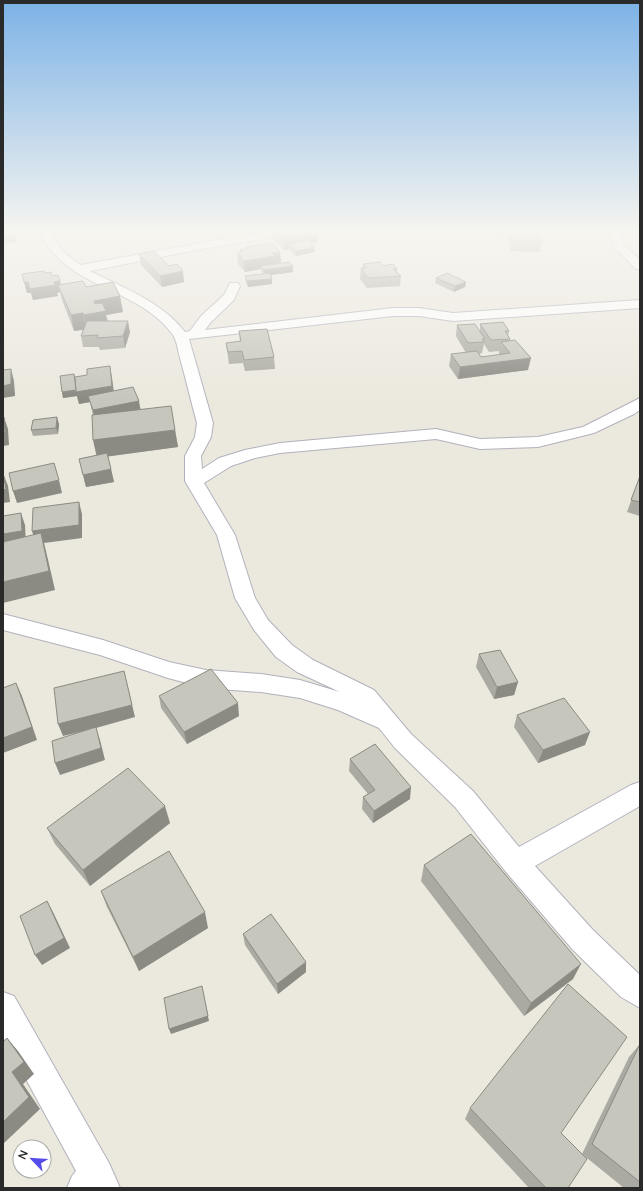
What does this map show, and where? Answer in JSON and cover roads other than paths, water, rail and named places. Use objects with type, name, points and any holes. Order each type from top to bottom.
[{"type":"street","points":[[115,288],[143,302],[188,336],[205,423],[203,437],[194,456],[194,481],[226,535],[245,598],[261,625],[284,651],[305,666],[366,696],[402,742],[464,798],[515,864],[583,940],[631,987],[640,993]]},
{"type":"street","points":[[188,336],[230,297],[233,288]]},
{"type":"street","points":[[188,336],[253,329],[306,320],[393,312],[419,312],[453,317],[640,304]]},
{"type":"street","points":[[194,481],[225,462],[251,454],[280,448],[436,434],[480,444],[538,442],[588,430],[629,411],[640,404]]},
{"type":"street","points":[[3,622],[103,648],[168,670],[206,678],[300,688],[345,703],[387,721]]},
{"type":"street","points":[[515,864],[640,793]]},
{"type":"street","points":[[3,1007],[95,1184]]}]
